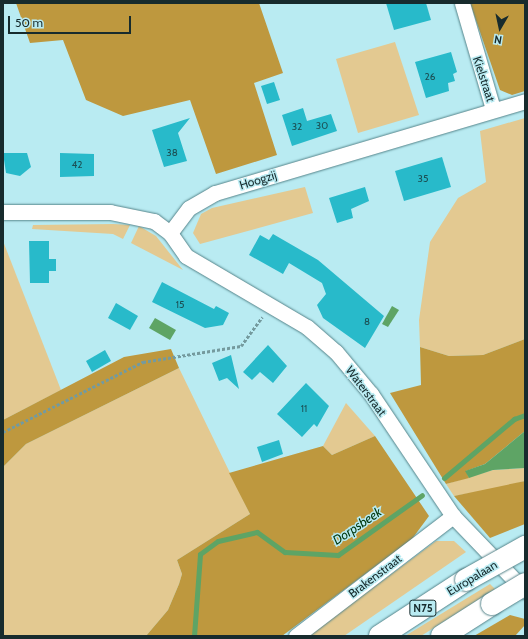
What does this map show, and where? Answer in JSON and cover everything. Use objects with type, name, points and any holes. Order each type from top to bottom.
[{"type":"highway","name":"Europalaan","points":[[380,636],[466,580],[525,547]]},
{"type":"highway","points":[[442,636],[525,584]]},
{"type":"street","name":"Kielstraat","points":[[462,3],[493,109]]},
{"type":"street","name":"Hoogzij","points":[[170,233],[189,208],[215,193],[493,109],[525,101]]},
{"type":"street","points":[[3,212],[135,215],[154,221],[170,233]]},
{"type":"street","name":"Waterstraat","points":[[170,233],[186,256],[307,326],[336,352],[371,394],[453,516],[525,591]]},
{"type":"street","name":"Brakenstraat","points":[[296,636],[453,516]]},
{"type":"path","points":[[3,432],[143,362],[241,346],[271,304]]},
{"type":"shaded area","points":[[16,3],[259,3],[283,73],[254,83],[277,155],[216,174],[190,100],[123,116],[86,100],[63,40],[30,43]]},
{"type":"shaded area","points":[[470,3],[525,3],[525,91],[512,95],[500,90]]},
{"type":"shaded area","points":[[395,42],[419,115],[358,133],[336,59]]},
{"type":"shaded area","points":[[525,118],[525,339],[483,355],[449,356],[420,347],[419,320],[430,242],[458,198],[486,182],[480,131]]},
{"type":"shaded area","points":[[305,187],[313,213],[200,244],[193,233],[201,214],[212,208]]},
{"type":"shaded area","points":[[33,225],[130,225],[123,239],[113,234],[32,229]]},
{"type":"shaded area","points":[[139,226],[156,236],[183,270],[131,243]]},
{"type":"shaded area","points":[[3,241],[61,390],[3,420]]},
{"type":"shaded area","points":[[392,306],[399,310],[388,327],[382,324]]},
{"type":"shaded area","points":[[155,318],[176,330],[170,340],[149,328]]},
{"type":"shaded area","points":[[525,339],[525,431],[485,464],[466,471],[469,478],[446,484],[390,393],[421,385],[420,347],[449,356],[483,355]]},
{"type":"shaded area","points":[[171,349],[179,368],[26,444],[3,467],[3,420],[124,357]]},
{"type":"shaded area","points":[[179,368],[250,514],[177,560],[182,574],[179,584],[168,610],[146,636],[3,636],[3,467],[26,444]]},
{"type":"shaded area","points":[[346,403],[375,436],[332,455],[323,446]]},
{"type":"shaded area","points":[[525,431],[525,468],[493,470],[469,478],[465,471],[485,464]]},
{"type":"shaded area","points":[[375,436],[429,516],[412,539],[282,636],[146,636],[168,610],[179,584],[182,574],[177,560],[250,514],[229,473],[323,446],[332,455]]},
{"type":"shaded area","points":[[525,468],[525,481],[494,489],[454,496],[446,484],[493,470]]},
{"type":"shaded area","points":[[525,481],[525,524],[490,538],[454,496]]},
{"type":"shaded area","points":[[436,541],[454,541],[466,552],[344,636],[308,636]]},
{"type":"shaded area","points":[[490,584],[495,589],[421,636],[405,636]]},
{"type":"shaded area","points":[[510,615],[525,619],[525,625],[515,636],[474,636]]},
{"type":"building","points":[[386,3],[426,3],[431,20],[394,30]]},
{"type":"building","points":[[451,52],[457,72],[453,74],[455,81],[448,83],[449,91],[426,98],[415,62]]},
{"type":"building","points":[[274,82],[280,100],[267,104],[261,86]]},
{"type":"building","points":[[303,108],[307,121],[331,114],[337,131],[292,146],[282,115]]},
{"type":"building","points":[[190,118],[178,133],[187,161],[164,167],[152,130]]},
{"type":"building","points":[[3,153],[27,153],[31,167],[20,176],[6,173]]},
{"type":"building","points":[[60,153],[94,154],[94,176],[60,177]]},
{"type":"building","points":[[442,157],[451,187],[404,201],[395,171]]},
{"type":"building","points":[[365,187],[369,201],[351,209],[353,218],[337,223],[329,198]]},
{"type":"building","points":[[273,234],[318,260],[384,316],[365,348],[323,318],[317,305],[326,294],[322,283],[289,263],[283,274],[249,255],[260,235],[269,240]]},
{"type":"building","points":[[29,241],[49,241],[49,259],[56,259],[56,271],[49,271],[49,283],[30,283]]},
{"type":"building","points":[[162,282],[214,309],[216,306],[229,313],[223,325],[205,328],[152,302]]},
{"type":"building","points":[[116,303],[138,316],[130,330],[108,318]]},
{"type":"building","points":[[268,345],[287,366],[273,383],[260,372],[252,380],[243,372]]},
{"type":"building","points":[[105,350],[111,361],[92,372],[86,361]]},
{"type":"building","points":[[231,355],[239,389],[227,378],[219,381],[212,363]]},
{"type":"building","points":[[306,383],[329,406],[317,427],[314,424],[302,437],[277,414]]},
{"type":"building","points":[[279,440],[283,454],[262,462],[257,447]]},
{"type":"waterway","name":"Dorpsbeek","points":[[444,478],[514,419],[525,415]]},
{"type":"waterway","name":"Dorpsbeek","points":[[194,636],[200,554],[218,541],[257,532],[285,552],[338,555],[422,495]]}]
